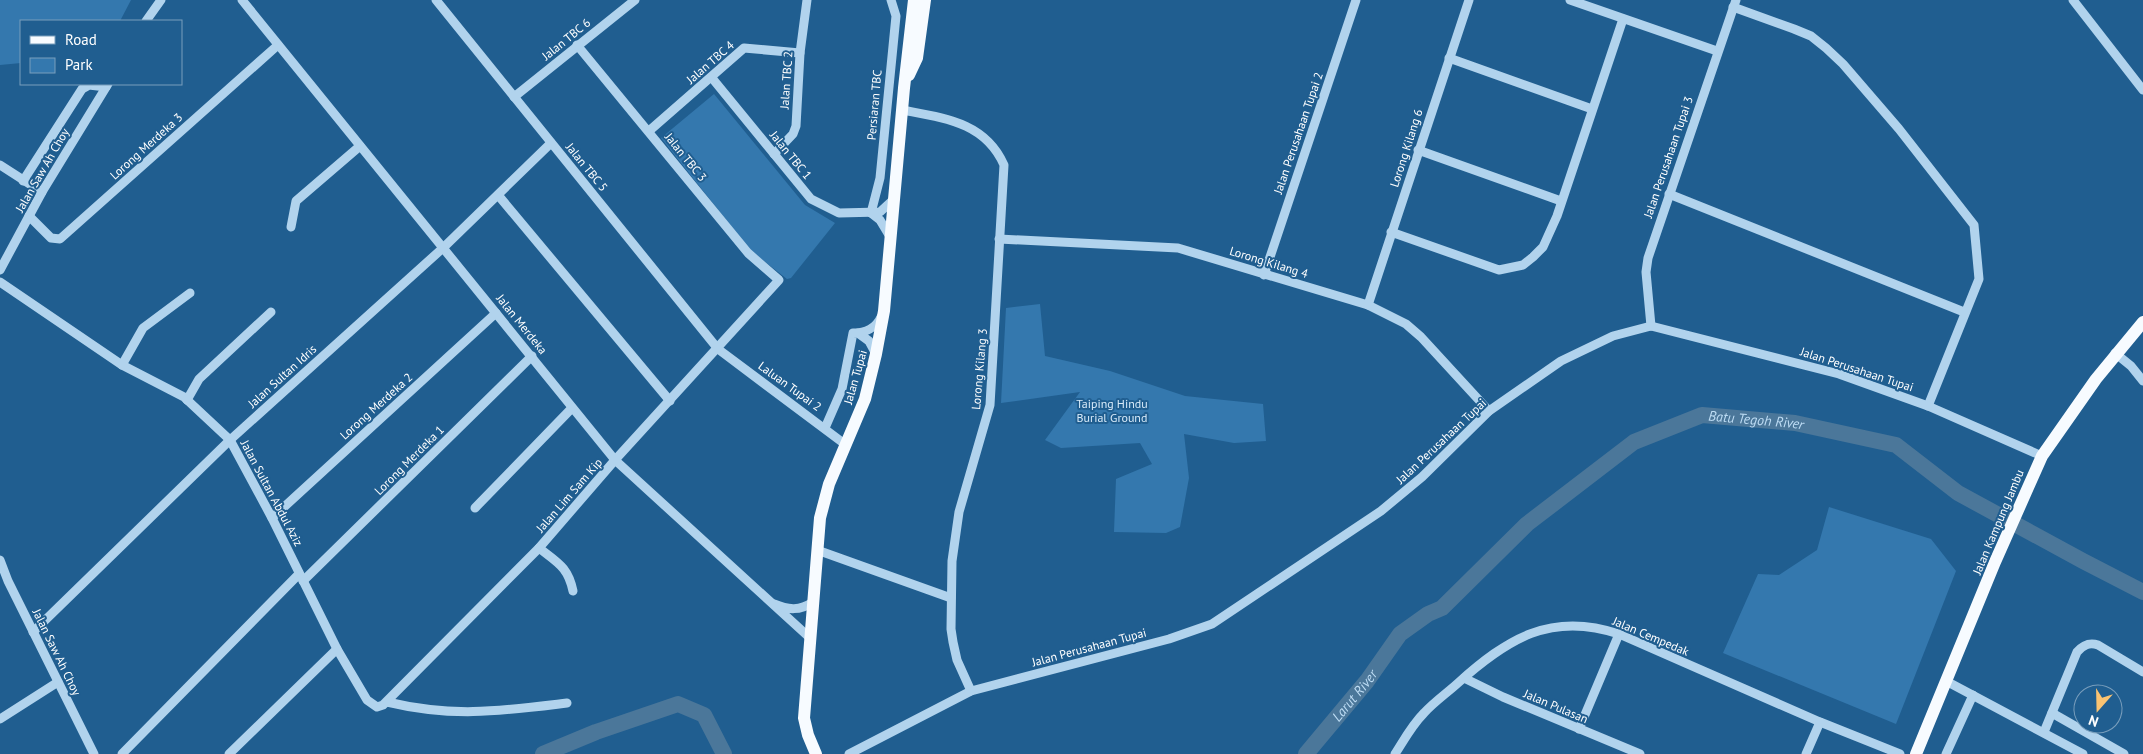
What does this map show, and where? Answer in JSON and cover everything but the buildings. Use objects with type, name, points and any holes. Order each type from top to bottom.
[{"type":"main road","name":"Jalan Tupai","points":[[816,754],[808,735],[804,718],[817,550],[824,500],[865,399],[884,311],[893,200],[914,0]]},
{"type":"main road","points":[[904,88],[917,58],[925,0]]},
{"type":"main road","name":"Jalan Kampung Jambu","points":[[1916,754],[1995,562],[2042,456],[2115,353],[2143,322]]},
{"type":"street","points":[[147,20],[160,0]]},
{"type":"street","name":"Jalan Merdeka","points":[[242,0],[615,460],[810,638]]},
{"type":"street","name":"Jalan TBC 5","points":[[436,0],[718,349]]},
{"type":"street","name":"Jalan TBC 6","points":[[514,97],[635,0]]},
{"type":"street","name":"Jalan TBC 2","points":[[774,154],[793,134],[796,126],[800,53],[807,0]]},
{"type":"street","name":"Persiaran TBC","points":[[871,213],[880,178],[896,16],[891,0]]},
{"type":"street","name":"Jalan Perusahaan Tupai 2","points":[[1264,275],[1356,0]]},
{"type":"street","name":"Lorong Kilang 6","points":[[1368,305],[1469,0]]},
{"type":"street","points":[[1570,0],[1717,51]]},
{"type":"street","points":[[2072,0],[2143,90]]},
{"type":"street","points":[[1734,3],[1811,36],[1844,64],[1899,129],[1971,221],[1976,231],[1979,279],[1964,312],[1928,406]]},
{"type":"street","name":"Jalan Perusahaan Tupai 3","points":[[1651,326],[1646,272],[1648,258],[1734,3]]},
{"type":"street","points":[[1391,232],[1499,270],[1523,265],[1533,257],[1543,246],[1557,216],[1623,19]]},
{"type":"street","name":"Lorong Merdeka 3","points":[[29,216],[51,238],[60,239],[278,44]]},
{"type":"street","name":"Jalan TBC 3","points":[[577,45],[748,252],[779,280]]},
{"type":"street","name":"Jalan TBC 4","points":[[649,131],[712,78],[744,48],[800,53]]},
{"type":"street","points":[[1449,58],[1592,109]]},
{"type":"street","name":"Jalan TBC 1","points":[[712,78],[811,199],[839,213],[871,213]]},
{"type":"street","points":[[24,181],[82,89],[89,85]]},
{"type":"street","name":"Jalan Saw Ah Choy","points":[[0,270],[42,192],[107,85]]},
{"type":"street","name":"Lorong Kilang 3","points":[[902,110],[943,118],[978,132],[998,152],[1004,165],[990,405],[959,512],[952,561],[952,642],[957,660],[970,691]]},
{"type":"street","name":"Jalan Sultan Idris","points":[[33,632],[230,440],[444,247],[551,143]]},
{"type":"street","points":[[291,227],[296,201],[360,146]]},
{"type":"street","points":[[1418,150],[1561,200]]},
{"type":"street","points":[[0,165],[42,192]]},
{"type":"street","points":[[1669,194],[1964,312]]},
{"type":"street","points":[[498,195],[670,401]]},
{"type":"street","points":[[871,213],[880,212],[893,200]]},
{"type":"street","points":[[871,213],[880,220],[890,238]]},
{"type":"street","name":"Lorong Kilang 4","points":[[999,239],[1178,248],[1368,305],[1406,324],[1421,337],[1490,411]]},
{"type":"street","name":"Jalan Lim Sam Kip","points":[[387,702],[539,548],[615,460],[779,280]]},
{"type":"street","name":"Jalan Sultan Abdul Aziz","points":[[0,282],[122,364],[187,400],[230,440],[272,518],[337,649],[367,700],[377,707],[387,702]]},
{"type":"street","points":[[122,364],[143,328],[190,293]]},
{"type":"street","points":[[825,428],[842,389],[853,333],[874,327],[884,311]]},
{"type":"street","points":[[187,400],[199,379],[271,312]]},
{"type":"street","name":"Lorong Merdeka 2","points":[[272,518],[496,313]]},
{"type":"street","name":"Jalan Perusahaan Tupai","points":[[849,754],[970,691],[1169,639],[1212,624],[1381,511],[1422,477],[1490,411],[1561,361],[1613,336],[1651,326],[1839,374],[1928,406],[2042,456]]},
{"type":"street","points":[[858,333],[870,341],[876,354]]},
{"type":"street","name":"Laluan Tupai 2","points":[[718,349],[846,445]]},
{"type":"street","points":[[2115,353],[2132,366],[2143,381]]},
{"type":"street","name":"Lorong Merdeka 1","points":[[301,577],[532,356]]},
{"type":"street","points":[[475,508],[572,408]]},
{"type":"street","points":[[539,548],[562,565],[570,576],[573,591]]},
{"type":"street","points":[[817,550],[951,598]]},
{"type":"street","name":"Jalan Saw Ah Choy","points":[[0,560],[33,632],[94,754]]},
{"type":"street","points":[[122,754],[301,577]]},
{"type":"street","points":[[769,602],[793,609],[804,608],[814,602]]},
{"type":"street","name":"Jalan Cempedak","points":[[1395,754],[1424,713],[1499,649],[1516,638],[1564,626],[1588,626],[1619,634],[1820,722],[1900,754]]},
{"type":"street","points":[[1579,729],[1619,634]]},
{"type":"street","points":[[2044,732],[2078,652],[2087,644],[2098,645],[2143,672]]},
{"type":"street","points":[[229,754],[337,649]]},
{"type":"street","name":"Jalan Pulasan","points":[[1464,678],[1640,754]]},
{"type":"street","points":[[1946,681],[2083,754]]},
{"type":"street","points":[[0,720],[58,682]]},
{"type":"street","points":[[1946,754],[1974,695]]},
{"type":"street","points":[[387,702],[417,709],[458,713],[492,712],[567,702]]},
{"type":"street","points":[[2052,713],[2124,754]]},
{"type":"street","points":[[1806,754],[1820,722]]},
{"type":"green space","points":[[0,0],[131,0],[121,20],[20,20],[20,63],[0,65]]},
{"type":"green space","points":[[714,94],[805,205],[835,223],[791,278],[787,279],[751,251],[661,138]]},
{"type":"green space","name":"Taiping Hindu Burial Ground","points":[[1040,304],[1045,356],[1110,371],[1185,396],[1263,404],[1266,441],[1234,443],[1184,434],[1189,478],[1180,527],[1166,533],[1114,532],[1116,479],[1152,464],[1140,443],[1061,448],[1045,440],[1080,392],[1001,403],[1006,308]]},
{"type":"green space","points":[[1829,507],[1931,539],[1956,571],[1896,724],[1723,653],[1758,574],[1779,575],[1817,550]]},
{"type":"waterway","name":"Batu Tegoh River","points":[[1306,754],[1367,681],[1400,634],[1428,614],[1442,608],[1527,524],[1634,442],[1702,415],[1795,423],[1896,445],[1958,493],[2143,592]]},
{"type":"waterway","points":[[543,754],[596,732],[678,704],[704,715],[724,754]]},
{"type":"water label","name":"Larut River","points":[[1354,695]]}]
